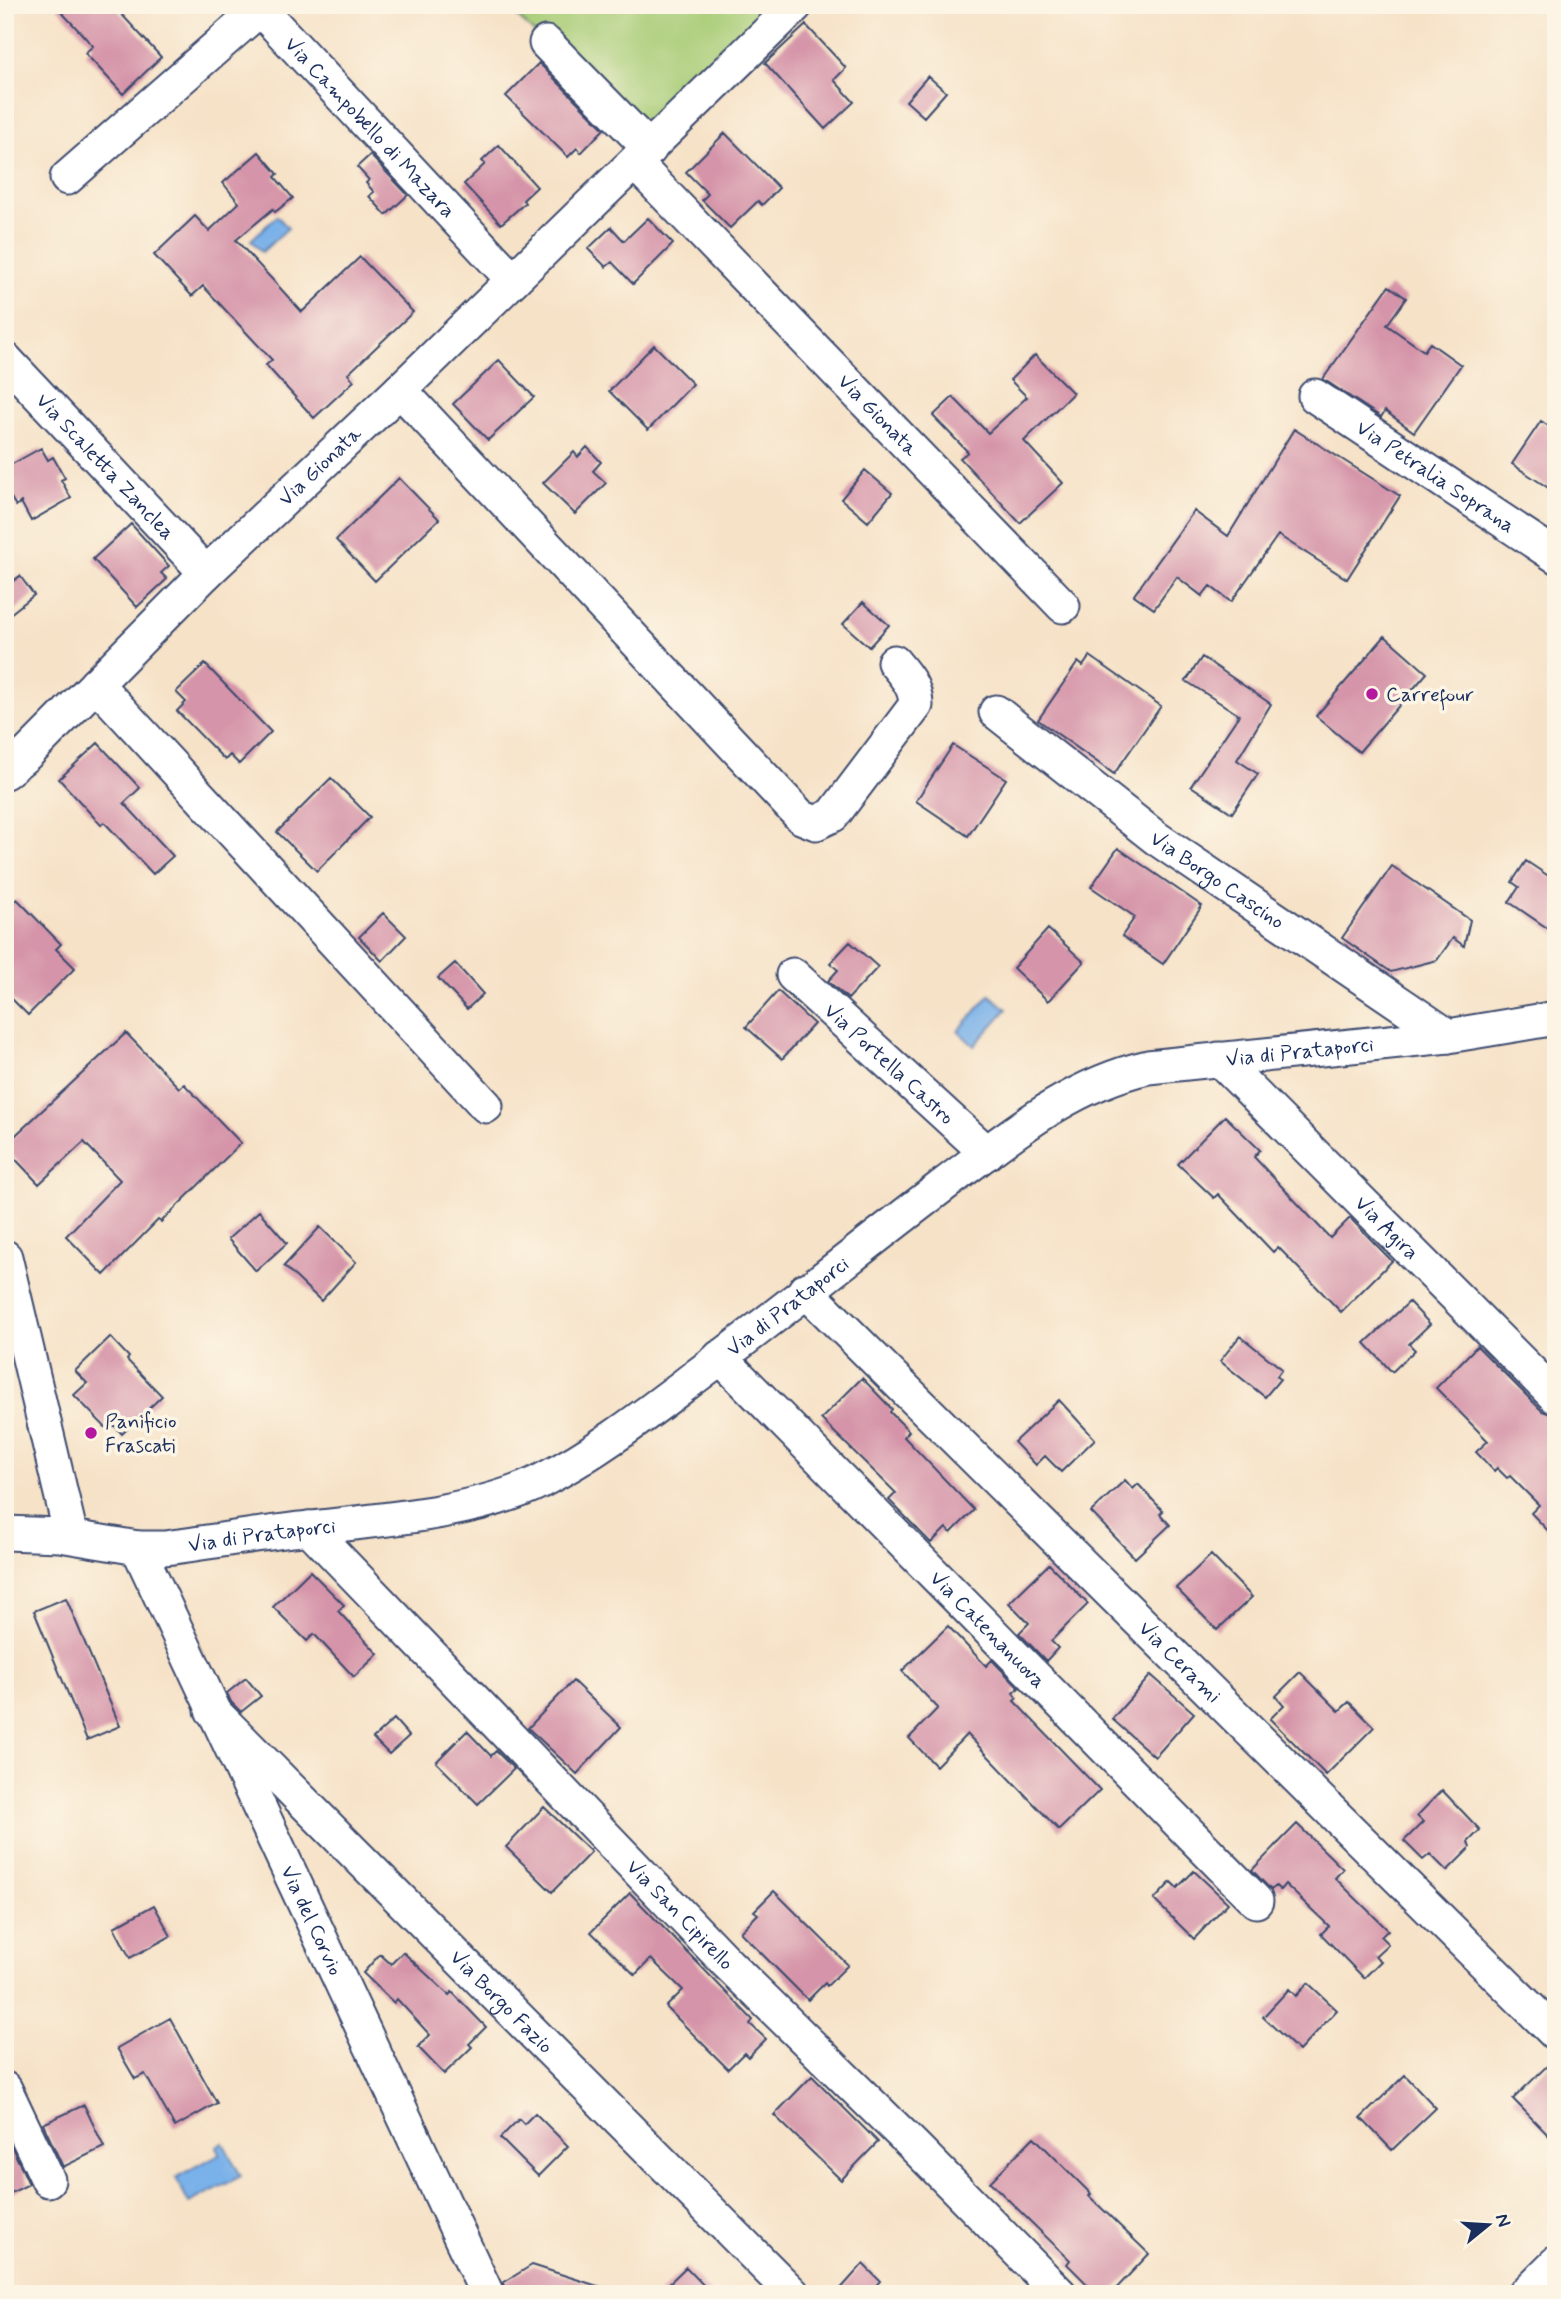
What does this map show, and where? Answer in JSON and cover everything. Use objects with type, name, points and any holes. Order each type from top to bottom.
[{"type":"street","name":"Via Gionata","points":[[5,772],[28,753],[206,573],[400,390],[796,5]]},
{"type":"street","name":"Via Campobello di Mazara","points":[[67,178],[262,7],[513,280]]},
{"type":"street","points":[[546,43],[643,156]]},
{"type":"street","name":"Via Gionata","points":[[643,156],[1063,606]]},
{"type":"street","name":"Via Scaletta Zanclea","points":[[5,359],[206,573]]},
{"type":"street","points":[[400,390],[801,817],[816,823],[833,815],[916,705],[913,687],[894,662]]},
{"type":"street","name":"Via Petralia Soprana","points":[[1315,396],[1556,556]]},
{"type":"street","points":[[96,684],[485,1106]]},
{"type":"street","name":"Via Borgo Cascino","points":[[996,712],[1156,838],[1448,1036]]},
{"type":"street","name":"Via Portella Castro","points":[[793,975],[986,1153]]},
{"type":"street","name":"Via di Prataporci","points":[[5,1533],[71,1536],[138,1548],[178,1546],[411,1515],[476,1502],[528,1487],[601,1445],[1042,1112],[1096,1084],[1148,1067],[1448,1036],[1556,1018]]},
{"type":"street","name":"Via Agira","points":[[1219,1059],[1556,1396]]},
{"type":"street","points":[[5,1257],[71,1536]]},
{"type":"street","name":"Via Cerami","points":[[805,1290],[1556,2034]]},
{"type":"street","name":"Via Catenanuova","points":[[720,1357],[1256,1901]]},
{"type":"street","name":"Via San Cipirello","points":[[309,1528],[728,1964],[1060,2294]]},
{"type":"street","name":"Via del Corvio","points":[[138,1548],[487,2294]]},
{"type":"street","name":"Via Borgo Fazio","points":[[212,1710],[793,2294]]},
{"type":"street","points":[[5,2089],[48,2180]]},
{"type":"street","points":[[1525,2294],[1556,2263]]},
{"type":"green space","points":[[506,5],[796,5],[650,149]]},
{"type":"water","points":[[277,216],[288,228],[262,252],[251,240]]},
{"type":"water","points":[[990,995],[1007,1009],[974,1046],[958,1031]]},
{"type":"water","points":[[223,2143],[241,2176],[189,2203],[176,2178],[219,2154],[217,2147]]},
{"type":"building","points":[[55,5],[113,5],[161,57],[123,94],[85,53],[93,46]]},
{"type":"building","points":[[806,25],[846,68],[834,80],[854,102],[825,129],[765,63]]},
{"type":"building","points":[[539,63],[604,129],[581,153],[577,148],[568,157],[506,96]]},
{"type":"building","points":[[928,76],[946,92],[924,117],[906,101]]},
{"type":"building","points":[[725,133],[779,188],[762,205],[758,201],[730,228],[702,200],[708,194],[686,172]]},
{"type":"building","points":[[499,145],[537,187],[523,200],[525,203],[501,224],[464,184],[485,164],[482,161]]},
{"type":"building","points":[[259,152],[278,174],[275,177],[293,198],[275,212],[273,209],[236,240],[302,312],[360,257],[413,312],[348,374],[354,381],[314,418],[266,365],[272,360],[203,286],[192,296],[154,255],[195,216],[209,231],[239,203],[223,183]]},
{"type":"building","points":[[370,155],[408,195],[386,215],[369,196],[374,192],[366,183],[369,180],[357,167]]},
{"type":"building","points":[[648,218],[673,244],[633,284],[612,262],[606,267],[588,249],[611,227],[624,241]]},
{"type":"building","points":[[1389,286],[1406,298],[1387,325],[1424,351],[1430,343],[1461,365],[1414,432],[1385,411],[1381,417],[1323,379]]},
{"type":"building","points":[[654,345],[693,384],[648,430],[609,391]]},
{"type":"building","points":[[1035,355],[1073,393],[1024,441],[1063,483],[1020,523],[960,458],[968,452],[933,416],[953,397],[988,433],[1027,397],[1010,380]]},
{"type":"building","points":[[499,360],[534,397],[488,440],[453,404]]},
{"type":"building","points":[[1541,421],[1556,431],[1556,493],[1512,464]]},
{"type":"building","points":[[1294,429],[1400,496],[1347,579],[1278,535],[1231,602],[1210,586],[1202,596],[1177,577],[1154,609],[1134,595],[1194,511],[1228,536]]},
{"type":"building","points":[[587,447],[601,462],[593,471],[606,483],[575,514],[543,483],[574,452],[578,457]]},
{"type":"building","points":[[41,448],[48,460],[53,457],[65,478],[61,480],[71,498],[31,521],[21,502],[16,506],[5,488],[5,468]]},
{"type":"building","points":[[865,470],[892,493],[868,522],[841,499]]},
{"type":"building","points":[[399,478],[439,519],[375,581],[336,540]]},
{"type":"building","points":[[131,524],[169,566],[161,573],[167,579],[137,607],[93,559]]},
{"type":"building","points":[[20,576],[34,595],[5,618],[5,587]]},
{"type":"building","points":[[863,602],[889,625],[869,647],[843,624]]},
{"type":"building","name":"Carrefour","points":[[1385,636],[1427,673],[1359,752],[1316,716]]},
{"type":"building","points":[[1090,656],[1161,706],[1114,774],[1038,720],[1078,662],[1083,666]]},
{"type":"building","points":[[1202,657],[1271,704],[1237,760],[1258,774],[1232,813],[1191,786],[1239,715],[1186,681]]},
{"type":"building","points":[[205,664],[271,732],[239,764],[230,755],[225,760],[177,711],[186,702],[176,692]]},
{"type":"building","points":[[98,743],[140,788],[124,803],[173,856],[153,874],[104,822],[101,825],[59,779]]},
{"type":"building","points":[[953,745],[1006,779],[968,836],[916,801]]},
{"type":"building","points":[[331,778],[370,817],[317,871],[277,832]]},
{"type":"building","points":[[1118,848],[1202,906],[1163,964],[1122,936],[1135,917],[1091,887]]},
{"type":"building","points":[[1526,861],[1556,881],[1556,934],[1509,902],[1519,887],[1512,882]]},
{"type":"building","points":[[1392,866],[1470,920],[1464,946],[1453,938],[1437,960],[1391,972],[1342,938]]},
{"type":"building","points":[[17,899],[61,944],[56,949],[75,968],[28,1015],[5,992],[5,911]]},
{"type":"building","points":[[383,913],[406,936],[382,961],[359,937]]},
{"type":"building","points":[[1048,929],[1084,962],[1048,1001],[1013,968]]},
{"type":"building","points":[[850,942],[878,967],[848,999],[828,981],[838,970],[830,963]]},
{"type":"building","points":[[455,963],[483,994],[467,1009],[438,978]]},
{"type":"building","points":[[778,991],[814,1024],[782,1059],[746,1027]]},
{"type":"building","points":[[126,1033],[179,1088],[184,1084],[241,1143],[161,1222],[158,1220],[104,1275],[66,1236],[120,1180],[84,1142],[39,1184],[5,1145]]},
{"type":"building","points":[[1225,1116],[1260,1150],[1254,1157],[1330,1238],[1350,1218],[1392,1261],[1341,1312],[1278,1247],[1273,1252],[1218,1194],[1214,1198],[1178,1164]]},
{"type":"building","points":[[259,1211],[287,1243],[256,1271],[228,1239]]},
{"type":"building","points":[[320,1227],[356,1262],[321,1301],[284,1266]]},
{"type":"building","points":[[1409,1302],[1430,1324],[1409,1344],[1415,1350],[1392,1372],[1365,1343]]},
{"type":"building","points":[[1240,1336],[1282,1369],[1277,1376],[1280,1379],[1265,1397],[1220,1361]]},
{"type":"building","points":[[110,1337],[129,1357],[127,1360],[162,1396],[122,1434],[114,1425],[108,1430],[74,1395],[87,1383],[75,1371]]},
{"type":"building","points":[[1477,1346],[1542,1411],[1556,1416],[1556,1539],[1531,1513],[1539,1505],[1510,1476],[1507,1478],[1497,1468],[1494,1471],[1476,1452],[1488,1441],[1436,1388]]},
{"type":"building","points":[[862,1378],[909,1431],[904,1437],[974,1510],[951,1533],[946,1528],[931,1543],[889,1500],[896,1493],[821,1419]]},
{"type":"building","points":[[1059,1400],[1095,1439],[1061,1472],[1045,1456],[1036,1465],[1014,1442]]},
{"type":"building","points":[[1125,1480],[1133,1489],[1138,1484],[1163,1511],[1160,1514],[1170,1525],[1135,1558],[1091,1512]]},
{"type":"building","points":[[1211,1555],[1252,1597],[1217,1630],[1176,1588]]},
{"type":"building","points":[[1049,1564],[1088,1604],[1051,1641],[1058,1648],[1046,1661],[1019,1633],[1029,1623],[1009,1603]]},
{"type":"building","points":[[310,1571],[344,1605],[338,1611],[378,1654],[354,1677],[314,1634],[307,1641],[273,1607]]},
{"type":"building","points":[[66,1598],[120,1726],[87,1740],[34,1611]]},
{"type":"building","points":[[948,1626],[986,1666],[992,1660],[1019,1688],[1013,1693],[1017,1698],[1014,1701],[1100,1790],[1059,1830],[967,1734],[936,1766],[909,1738],[938,1708],[902,1671]]},
{"type":"building","points":[[1300,1672],[1339,1711],[1349,1702],[1374,1727],[1326,1775],[1270,1719],[1284,1705],[1276,1696]]},
{"type":"building","points":[[1151,1675],[1194,1713],[1155,1757],[1112,1719]]},
{"type":"building","points":[[246,1678],[261,1696],[241,1712],[231,1702],[227,1693]]},
{"type":"building","points":[[573,1681],[621,1727],[577,1774],[528,1728]]},
{"type":"building","points":[[394,1719],[409,1736],[389,1754],[373,1738]]},
{"type":"building","points":[[467,1731],[491,1756],[496,1751],[514,1769],[478,1804],[436,1762]]},
{"type":"building","points":[[1442,1790],[1480,1830],[1468,1842],[1470,1848],[1447,1871],[1430,1854],[1423,1860],[1404,1841],[1423,1822],[1417,1816]]},
{"type":"building","points":[[544,1807],[591,1852],[552,1892],[506,1847]]},
{"type":"building","points":[[1297,1824],[1343,1869],[1335,1878],[1388,1930],[1381,1937],[1388,1944],[1375,1956],[1381,1961],[1364,1978],[1321,1934],[1329,1926],[1285,1884],[1280,1890],[1276,1886],[1271,1890],[1252,1870]]},
{"type":"building","points":[[1194,1871],[1228,1903],[1194,1939],[1154,1900],[1171,1882],[1177,1888]]},
{"type":"building","points":[[774,1891],[848,1965],[808,2000],[740,1932],[758,1914],[754,1911]]},
{"type":"building","points":[[630,1893],[753,2020],[750,2024],[766,2039],[748,2057],[744,2053],[728,2069],[666,2007],[683,1990],[651,1959],[635,1975],[591,1932]]},
{"type":"building","points":[[154,1905],[171,1936],[130,1958],[114,1927]]},
{"type":"building","points":[[403,1952],[449,1995],[452,1992],[486,2027],[469,2044],[472,2047],[444,2074],[418,2047],[430,2035],[397,1999],[394,2003],[363,1973],[380,1954],[391,1964]]},
{"type":"building","points":[[1308,1983],[1337,2010],[1299,2051],[1263,2017],[1289,1989],[1296,1996]]},
{"type":"building","points":[[170,2018],[217,2103],[175,2127],[145,2074],[135,2079],[117,2048]]},
{"type":"building","points":[[1556,2057],[1556,2143],[1513,2099]]},
{"type":"building","points":[[1405,2075],[1436,2108],[1392,2150],[1361,2118]]},
{"type":"building","points":[[812,2076],[878,2142],[841,2180],[774,2115]]},
{"type":"building","points":[[84,2105],[104,2147],[63,2167],[43,2124]]},
{"type":"building","points":[[535,2113],[568,2146],[538,2176],[500,2138],[519,2119],[524,2124]]},
{"type":"building","points":[[1034,2137],[1091,2194],[1089,2196],[1149,2254],[1111,2294],[1097,2294],[1067,2264],[1070,2260],[990,2182]]},
{"type":"building","points":[[9,2141],[29,2184],[5,2196],[5,2143]]},
{"type":"building","points":[[863,2264],[880,2281],[868,2294],[836,2294]]},
{"type":"building","points":[[532,2265],[607,2289],[607,2294],[506,2294],[503,2283]]},
{"type":"building","points":[[686,2267],[712,2294],[658,2294]]},
{"type":"place","name":"Carrefour","points":[[1372,694]]},
{"type":"place","name":"Panificio Frascati","points":[[91,1433]]}]
